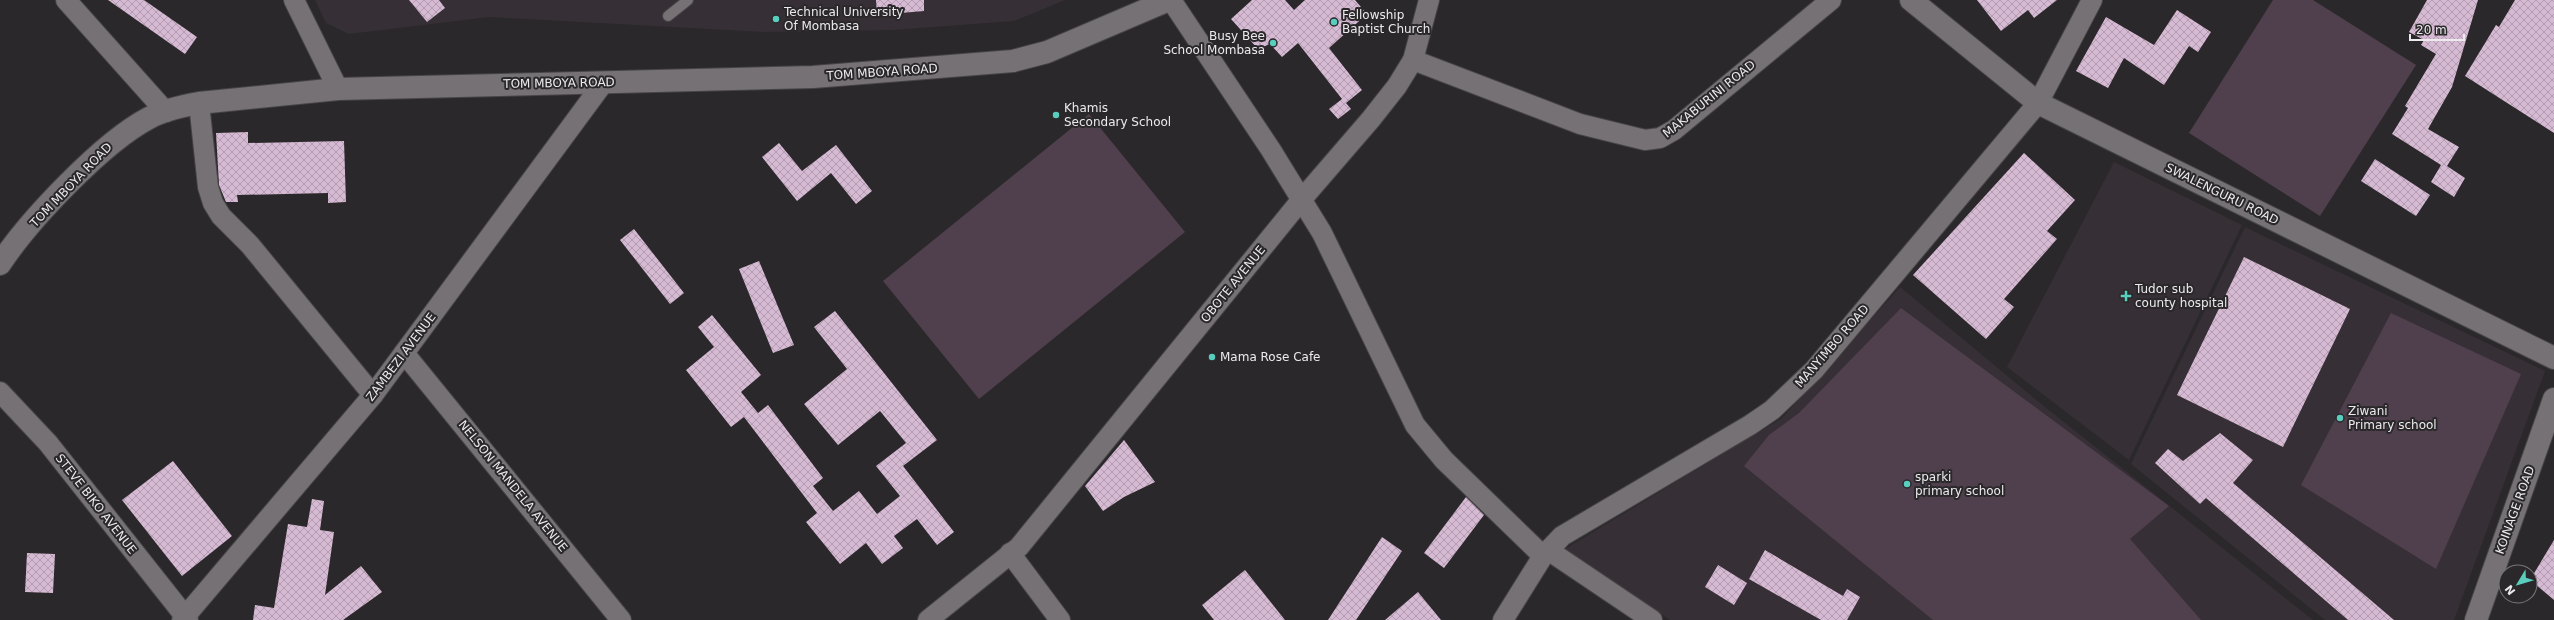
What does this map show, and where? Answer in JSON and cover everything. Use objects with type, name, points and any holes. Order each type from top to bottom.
[{"type":"main road","name":"TOM MBOYA ROAD","points":[[0,264],[9,250],[53,201],[112,142],[150,118],[199,103],[338,88],[813,77],[1013,61],[1047,52],[1170,0]]},
{"type":"main road","name":"SWALENGURU ROAD","points":[[1911,0],[2038,103],[2554,358]]},
{"type":"main road","name":"KOINAGE ROAD","points":[[2476,620],[2554,399]]},
{"type":"street","points":[[66,0],[166,112]]},
{"type":"street","points":[[294,0],[338,88]]},
{"type":"street","points":[[1170,0],[1302,199],[1322,233],[1415,425],[1444,460],[1546,553],[1652,620]]},
{"type":"street","name":"OBOTE AVENUE","points":[[928,620],[1019,547],[1302,199],[1371,119],[1397,86],[1412,60],[1429,0]]},
{"type":"street","name":"MAKABURINI ROAD","points":[[1412,60],[1580,124],[1645,140],[1660,138],[1674,130],[1831,0]]},
{"type":"street","name":"MANYIMBO ROAD","points":[[1503,620],[1546,553],[1562,536],[1772,410],[1814,370],[2038,103],[2092,0]]},
{"type":"street","name":"ZAMBEZI AVENUE","points":[[186,619],[373,396],[604,82]]},
{"type":"street","points":[[199,103],[208,187],[213,203],[221,216],[250,245],[373,396]]},
{"type":"street","name":"NELSON MANDELA AVENUE","points":[[404,353],[621,620]]},
{"type":"street","name":"STEVE BIKO AVENUE","points":[[0,392],[48,443],[186,619]]},
{"type":"street","points":[[1010,553],[1060,620]]},
{"type":"lane","points":[[668,16],[688,0]]},
{"type":"shaded area","name":"Technical University Of Mombasa","points":[[315,0],[1065,0],[1014,21],[893,30],[764,32],[489,17],[349,34],[326,23]]},
{"type":"shaded area","points":[[2273,0],[2313,0],[2416,65],[2320,216],[2189,133]]},
{"type":"shaded area","points":[[1089,114],[1185,232],[979,399],[883,281]]},
{"type":"shaded area","name":"Tudor sub county hospital","points":[[2114,162],[2242,225],[2129,460],[2007,367]]},
{"type":"shaded area","name":"Ziwani Primary school","points":[[2245,227],[2545,371],[2454,620],[2325,620],[2131,464]]},
{"type":"shaded area","name":"sparki primary school","points":[[1900,287],[2040,403],[2313,620],[1670,620],[1565,549],[1782,418]]},
{"type":"shaded area","name":"sparki primary school","points":[[1901,308],[2169,506],[2130,539],[2201,620],[1933,620],[1744,466],[1769,435],[1799,413]]},
{"type":"shaded area","points":[[2391,313],[2521,374],[2436,569],[2301,485]]},
{"type":"building","points":[[108,0],[144,0],[197,37],[185,54]]},
{"type":"building","points":[[409,0],[439,0],[445,8],[427,22]]},
{"type":"building","points":[[876,0],[924,0],[924,11],[877,15]]},
{"type":"building","points":[[1252,0],[1285,0],[1294,10],[1305,0],[1355,0],[1367,14],[1329,48],[1362,90],[1346,103],[1351,109],[1338,119],[1329,109],[1342,99],[1298,43],[1282,57],[1270,44],[1258,49],[1231,19]]},
{"type":"building","points":[[1977,0],[2057,0],[2034,18],[2028,10],[2001,31]]},
{"type":"building","points":[[2427,0],[2478,0],[2452,87],[2428,129],[2459,147],[2447,166],[2465,178],[2454,197],[2431,182],[2441,165],[2392,134],[2408,108],[2405,106],[2436,54],[2421,45],[2424,40],[2409,32]]},
{"type":"building","points":[[2515,0],[2554,0],[2554,133],[2465,76],[2496,25],[2499,27]]},
{"type":"building","points":[[2177,10],[2211,32],[2198,52],[2189,46],[2164,85],[2124,58],[2108,88],[2076,71],[2106,17],[2154,45]]},
{"type":"building","points":[[248,132],[248,143],[344,141],[346,202],[328,203],[328,193],[237,195],[238,202],[226,202],[219,185],[216,133]]},
{"type":"building","points":[[779,143],[802,171],[836,145],[872,191],[856,204],[831,173],[797,201],[762,157]]},
{"type":"building","points":[[2024,153],[2075,200],[2047,231],[2057,239],[2004,299],[2014,307],[1986,339],[1913,275]]},
{"type":"building","points":[[2375,159],[2430,195],[2416,216],[2361,181]]},
{"type":"building","points":[[634,229],[684,293],[670,304],[620,240]]},
{"type":"building","points":[[2244,257],[2350,309],[2283,447],[2177,395]]},
{"type":"building","points":[[759,261],[794,345],[773,353],[739,269]]},
{"type":"building","points":[[835,311],[937,440],[903,466],[954,532],[937,545],[917,519],[894,536],[903,548],[882,564],[866,543],[840,564],[806,522],[817,513],[744,417],[731,427],[686,370],[714,347],[698,327],[712,315],[761,375],[741,392],[758,413],[768,405],[823,478],[813,486],[833,511],[859,491],[877,514],[900,496],[876,466],[906,443],[880,411],[838,445],[804,404],[847,369],[814,327]]},
{"type":"building","points":[[2220,433],[2253,460],[2233,483],[2394,620],[2348,620],[2206,498],[2200,504],[2155,463],[2168,449],[2183,461]]},
{"type":"building","points":[[1124,440],[1155,482],[1124,497],[1103,511],[1085,486]]},
{"type":"building","points":[[173,461],[232,536],[182,576],[122,500]]},
{"type":"building","points":[[1466,497],[1484,515],[1444,568],[1424,553]]},
{"type":"building","points":[[312,499],[324,501],[320,530],[334,532],[325,595],[361,566],[382,592],[343,620],[253,620],[255,605],[274,608],[288,524],[307,527]]},
{"type":"building","points":[[1382,537],[1402,551],[1356,620],[1328,620]]},
{"type":"building","points":[[2554,540],[2554,600],[2538,587],[2538,567]]},
{"type":"building","points":[[1765,550],[1843,596],[1847,589],[1860,597],[1847,620],[1821,620],[1749,579]]},
{"type":"building","points":[[27,553],[55,554],[53,593],[25,592]]},
{"type":"building","points":[[1718,565],[1747,583],[1734,605],[1705,587]]},
{"type":"building","points":[[1245,570],[1285,620],[1214,620],[1202,605]]},
{"type":"building","points":[[1418,592],[1441,620],[1385,620]]},
{"type":"place","name":"Technical University Of Mombasa","points":[[776,19]]},
{"type":"place","name":"Fellowship Baptist Church","points":[[1334,22]]},
{"type":"place","name":"Busy Bee School Mombasa","points":[[1273,43]]},
{"type":"place","name":"Khamis Secondary School","points":[[1056,115]]},
{"type":"place","name":"Tudor sub county hospital","points":[[2126,296]]},
{"type":"place","name":"Mama Rose Cafe","points":[[1212,357]]},
{"type":"place","name":"Ziwani Primary school","points":[[2340,418]]},
{"type":"place","name":"sparki primary school","points":[[1907,484]]}]
